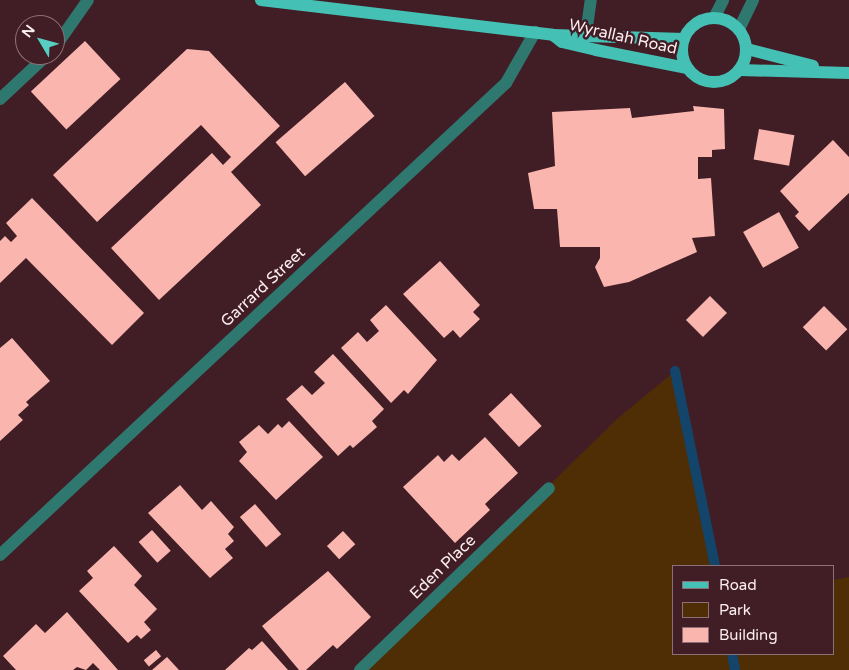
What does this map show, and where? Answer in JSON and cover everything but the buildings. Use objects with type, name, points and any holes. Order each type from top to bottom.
[{"type":"main road","name":"Wyrallah Road","points":[[261,0],[553,35],[586,34],[684,39]]},
{"type":"main road","points":[[740,70],[747,49],[739,29],[728,20],[714,18],[692,26],[684,39],[682,55],[687,68],[704,81],[724,81],[740,70],[829,70]]},
{"type":"main road","name":"Wyrallah Road","points":[[553,35],[562,42],[687,68]]},
{"type":"main road","points":[[747,49],[829,70],[849,73]]},
{"type":"street","points":[[65,33],[88,0]]},
{"type":"street","points":[[586,34],[591,0]]},
{"type":"street","points":[[714,18],[723,0]]},
{"type":"street","points":[[739,29],[753,0]]},
{"type":"street","name":"Garrard Street","points":[[0,555],[506,82],[535,32]]},
{"type":"street","points":[[0,99],[36,65]]},
{"type":"street","name":"Eden Place","points":[[360,670],[549,488]]},
{"type":"green space","points":[[675,371],[715,565],[672,565],[672,655],[834,655],[834,580],[849,577],[849,670],[360,670],[617,419]]},
{"type":"waterway","points":[[675,371],[715,565]]},
{"type":"waterway","points":[[732,655],[735,670]]}]
